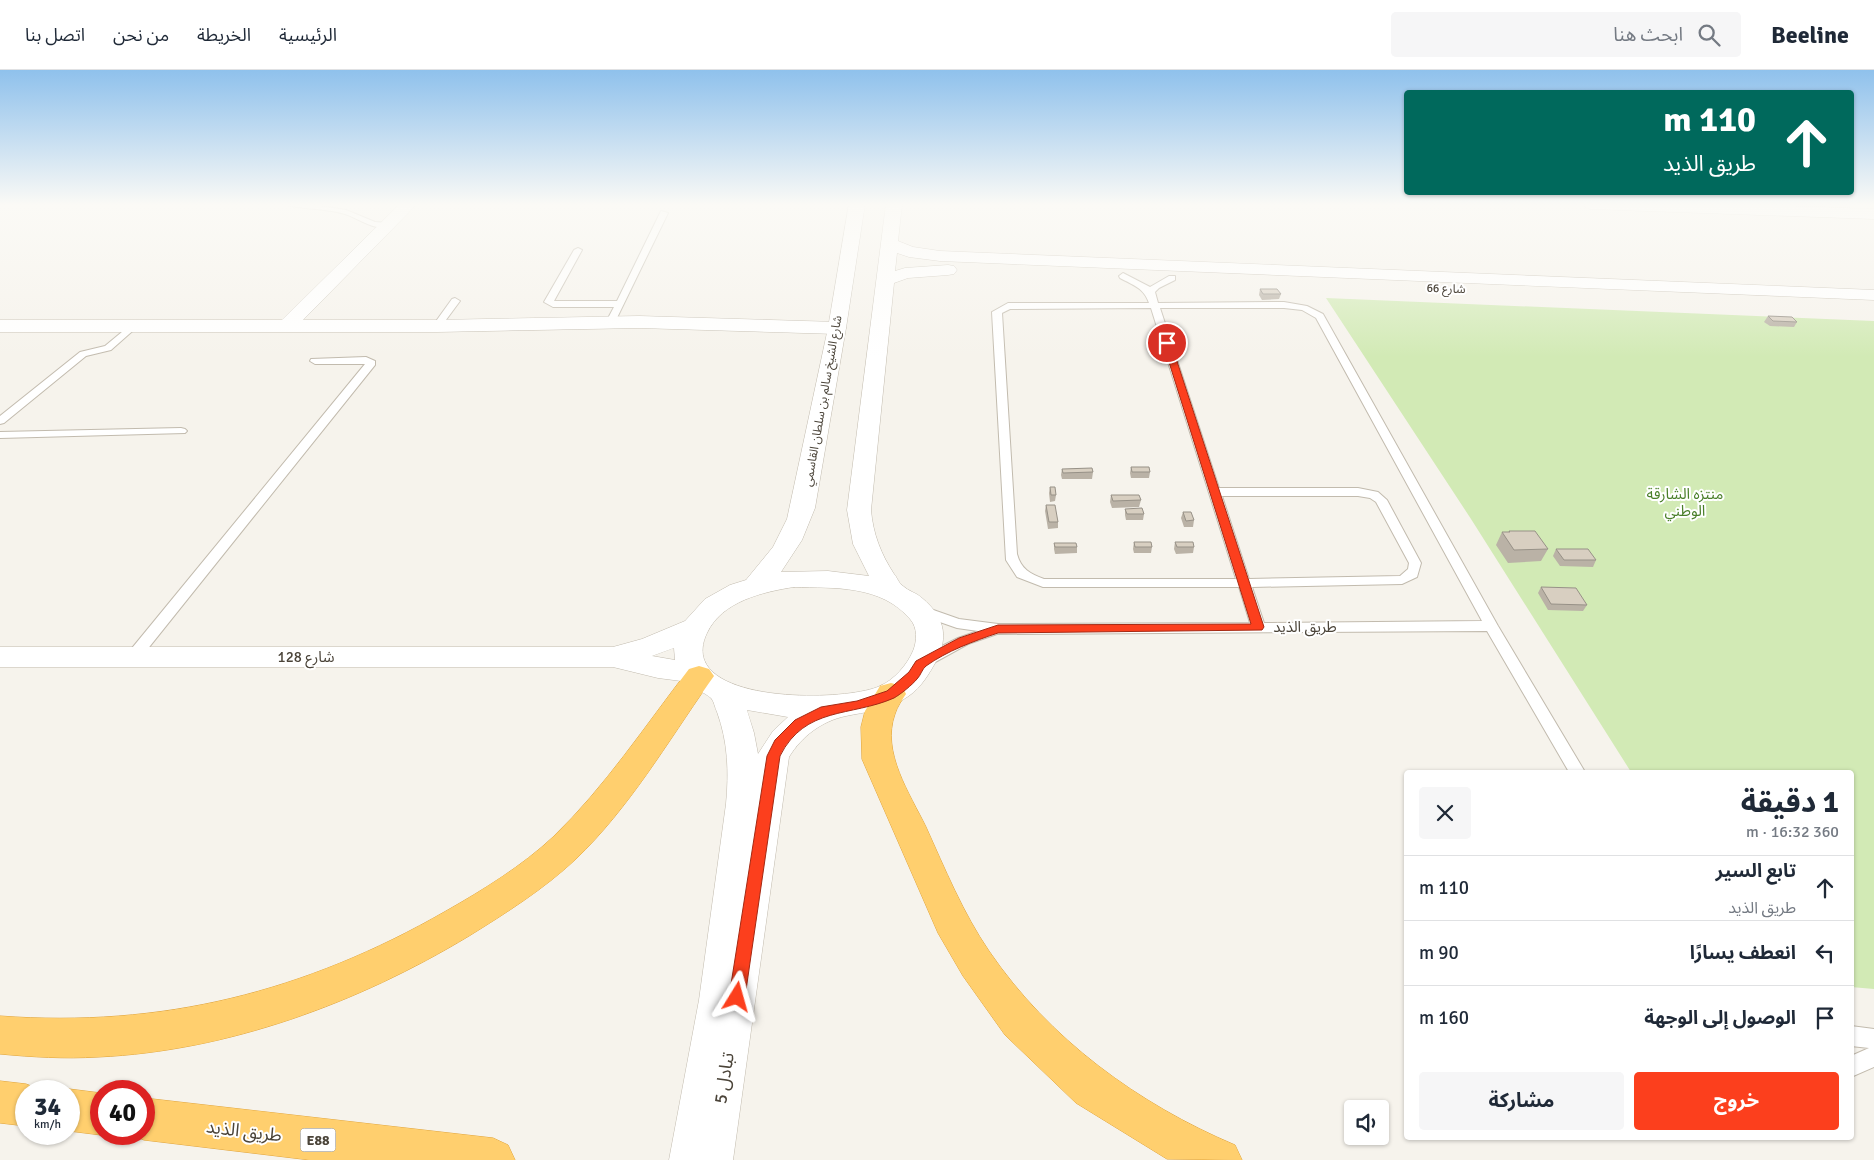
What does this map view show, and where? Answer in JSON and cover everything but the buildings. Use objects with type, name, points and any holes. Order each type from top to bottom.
[{"type":"highway","points":[[0,1035],[38,1038],[112,1037],[195,1026],[279,1005],[362,974],[437,937],[506,894],[563,848],[608,799],[706,680]]},
{"type":"highway","points":[[891,694],[880,712],[876,727],[878,759],[951,921],[976,964],[1018,1022],[1091,1088],[1182,1144],[1220,1160]]},
{"type":"highway","points":[[0,1102],[15,1104]]},
{"type":"highway","name":"طريق الذيد","points":[[155,1120],[493,1160]]},
{"type":"street","points":[[287,326],[358,255]]},
{"type":"street","name":"شارع الشيخ سالم بن سلطان القاسمي","points":[[756,585],[789,545],[798,526],[837,328],[848,255]]},
{"type":"street","points":[[889,255],[860,519],[865,545],[893,592]]},
{"type":"street","name":"شارع 66","points":[[924,255],[1874,295]]},
{"type":"street","points":[[955,270],[946,266],[945,263],[959,258],[988,258]]},
{"type":"street","name":"شارع 66","points":[[886,280],[917,271],[955,270],[1538,292],[1618,284]]},
{"type":"street","points":[[1523,279],[1545,283],[1551,288],[1548,291],[1538,292]]},
{"type":"street","points":[[5,329],[134,325],[437,326],[611,322],[837,328]]},
{"type":"street","points":[[794,579],[829,580],[877,587],[893,592],[920,610],[930,631],[927,653],[914,675],[891,694],[858,705],[840,706],[826,710],[800,723],[780,744],[773,756],[728,998],[745,779],[741,736],[734,713],[689,660],[688,650],[694,628],[702,617],[724,599],[756,585],[794,579]]},
{"type":"street","name":"شارع 128","points":[[613,657],[650,647],[694,628]]},
{"type":"street","name":"شارع 128","points":[[0,657],[613,657],[706,680],[755,702],[772,705],[840,706]]},
{"type":"street","name":"تبادل 5","points":[[691,1160],[728,998]]},
{"type":"street","name":"تبادل 5","points":[[711,1160],[728,998]]},
{"type":"lane","points":[[575,255],[549,302],[552,304],[620,304]]},
{"type":"lane","points":[[611,322],[644,255]]},
{"type":"lane","points":[[1123,276],[1139,283],[1150,292],[1258,627]]},
{"type":"lane","points":[[1150,292],[1156,286],[1172,278]]},
{"type":"lane","points":[[437,326],[454,302]]},
{"type":"lane","points":[[1215,492],[1358,492],[1374,495],[1384,505],[1415,564],[1415,570],[1411,576],[1402,580],[1244,583],[1043,583],[1018,572],[1012,563],[997,312],[1001,309],[1016,306],[1284,305],[1304,308],[1320,316],[1491,626],[1576,770]]},
{"type":"lane","points":[[0,421],[84,354],[108,348],[134,325]]},
{"type":"lane","points":[[133,657],[371,363],[366,360],[315,361]]},
{"type":"lane","points":[[0,435],[180,431]]},
{"type":"lane","name":"طريق الذيد","points":[[920,610],[957,623],[998,629],[1491,626]]},
{"type":"lane","name":"طريق الذيد","points":[[920,664],[963,641],[998,629]]},
{"type":"lane","points":[[1854,1036],[1874,1039]]},
{"type":"lane","points":[[1854,1066],[1874,1056]]},
{"type":"green space","name":"منتزه الشارقة الوطني","points":[[1326,298],[1874,321],[1874,989],[1854,987],[1854,770],[1630,770],[1471,519]]},
{"type":"route","points":[[737,997],[773,756],[780,744],[800,723],[826,710],[840,706],[858,705],[891,694],[914,675],[920,664],[963,641],[998,629],[1258,627],[1167,343]]}]
